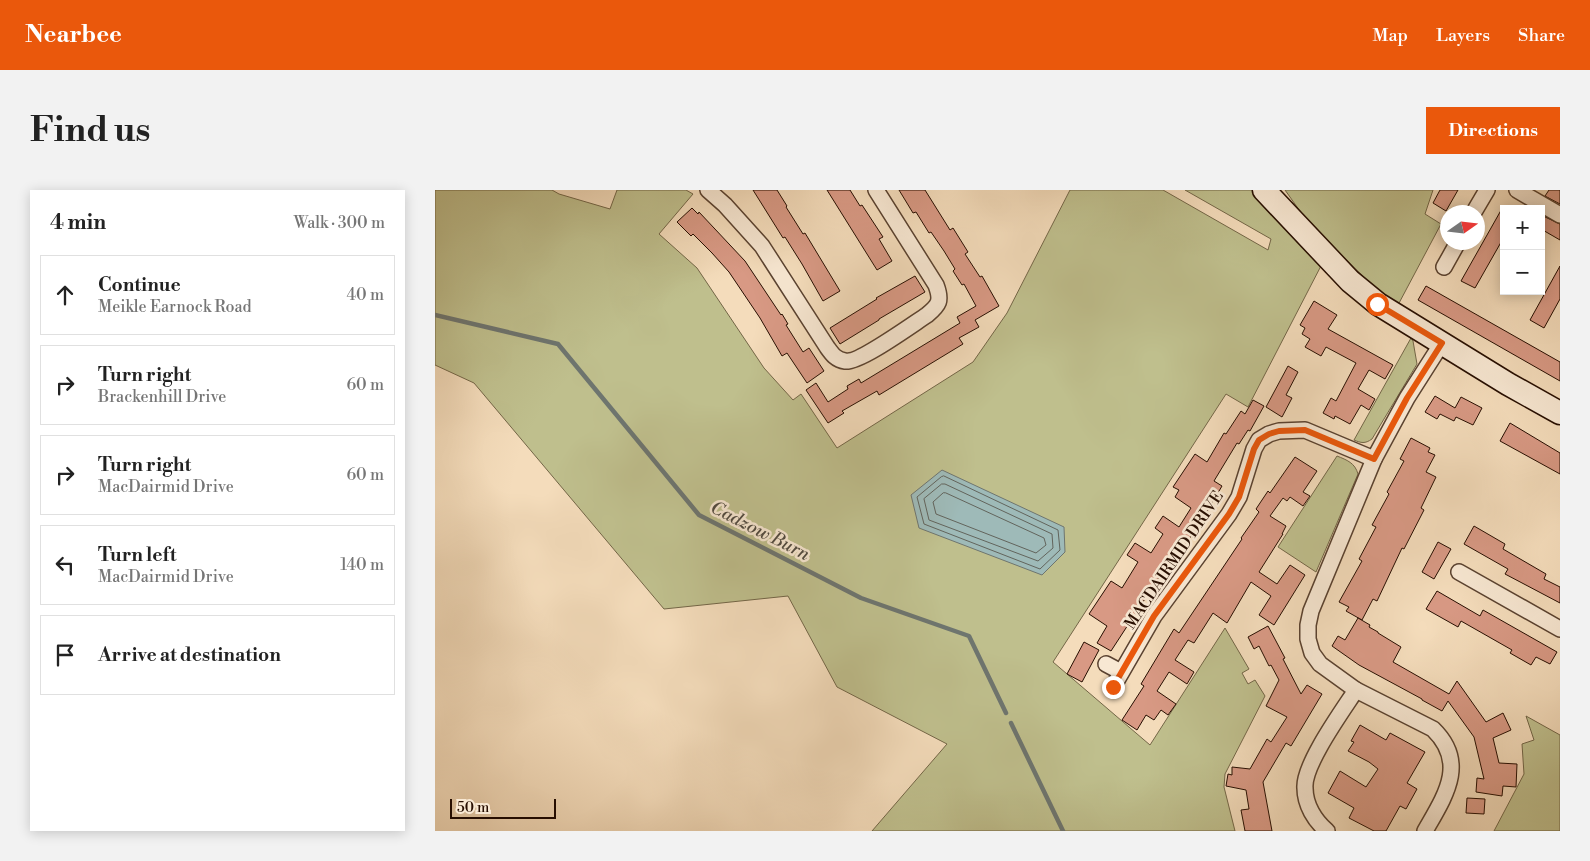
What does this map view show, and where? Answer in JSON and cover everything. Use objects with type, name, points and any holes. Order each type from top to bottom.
[{"type":"street","points":[[708,190],[725,205],[762,246],[827,347],[836,358],[847,362],[860,358],[927,315],[939,302],[939,293],[936,285],[876,190]]},
{"type":"street","points":[[1263,190],[1350,281],[1377,304],[1508,384],[1560,413]]},
{"type":"street","points":[[1478,205],[1487,190]]},
{"type":"street","points":[[1517,190],[1538,196],[1560,215]]},
{"type":"street","points":[[1444,267],[1453,250]]},
{"type":"street","points":[[1425,831],[1444,797],[1452,769],[1449,752],[1443,739],[1433,729],[1356,690],[1321,664],[1313,653],[1308,639],[1308,625],[1311,611],[1374,459],[1407,398],[1442,343]]},
{"type":"street","name":"MACDAIRMID DRIVE","points":[[1113,687],[1154,616],[1229,514],[1239,497],[1254,449],[1259,440],[1279,431],[1305,430],[1374,459]]},
{"type":"street","points":[[1459,572],[1560,629]]},
{"type":"street","points":[[1106,664],[1121,672]]},
{"type":"street","points":[[1327,831],[1319,824],[1309,807],[1304,787],[1318,750],[1356,690]]},
{"type":"green space","points":[[435,190],[552,190],[559,194],[610,209],[617,190],[686,190],[693,194],[659,234],[697,268],[764,368],[793,400],[801,394],[837,448],[973,362],[1007,313],[1070,190],[1163,190],[1268,250],[1271,239],[1185,190],[1253,190],[1323,262],[1248,407],[1226,394],[1053,662],[1150,745],[1225,628],[1249,669],[1242,673],[1248,684],[1255,680],[1265,696],[1225,774],[1224,787],[1235,831],[872,831],[947,744],[837,687],[788,596],[664,609],[474,383],[435,365]]},
{"type":"green space","points":[[1285,190],[1433,190],[1425,214],[1440,223],[1440,226],[1398,305],[1378,291],[1307,221]]},
{"type":"green space","points":[[1411,338],[1417,364],[1372,439],[1367,442],[1354,440]]},
{"type":"green space","points":[[1337,456],[1353,465],[1358,474],[1316,572],[1278,547]]},
{"type":"green space","points":[[1526,716],[1560,735],[1560,831],[1494,831],[1524,774],[1522,744],[1534,740]]},
{"type":"water","points":[[942,470],[1064,527],[1065,552],[1042,575],[919,528],[911,495]]},
{"type":"building","points":[[753,190],[777,190],[840,291],[823,301],[785,237],[783,238]]},
{"type":"building","points":[[827,190],[850,190],[883,237],[879,239],[892,261],[877,270]]},
{"type":"building","points":[[899,190],[925,190],[950,230],[953,228],[968,252],[965,254],[980,277],[982,276],[999,306],[975,320],[979,327],[959,338],[963,344],[879,395],[877,391],[842,411],[844,413],[828,423],[806,390],[816,383],[828,402],[848,389],[847,386],[859,379],[861,383],[960,323],[957,317],[976,306],[964,284],[962,285],[953,271],[955,269],[944,251],[931,232],[929,233],[916,212],[913,213]]},
{"type":"building","points":[[1440,190],[1458,190],[1449,205],[1440,205],[1440,207],[1433,203]]},
{"type":"building","points":[[1549,190],[1560,190],[1560,204],[1545,196]]},
{"type":"building","points":[[692,208],[698,214],[699,212],[745,261],[782,314],[788,324],[786,325],[803,352],[809,348],[824,371],[807,383],[787,353],[782,356],[760,318],[729,272],[693,234],[691,236],[677,222]]},
{"type":"building","points":[[1500,212],[1500,244],[1475,288],[1461,281],[1479,250],[1485,250],[1485,239]]},
{"type":"building","points":[[1545,217],[1560,224],[1560,240],[1545,231]]},
{"type":"building","points":[[1560,266],[1560,299],[1544,328],[1530,320]]},
{"type":"building","points":[[915,276],[925,292],[840,344],[830,328],[876,298]]},
{"type":"building","points":[[1426,286],[1560,362],[1560,381],[1418,300]]},
{"type":"building","points":[[1314,301],[1337,315],[1328,329],[1393,365],[1385,379],[1369,370],[1358,389],[1375,399],[1369,410],[1361,405],[1350,424],[1335,416],[1334,419],[1323,413],[1331,398],[1336,401],[1356,363],[1326,347],[1321,356],[1305,347],[1310,339],[1302,334],[1305,328],[1300,325]]},
{"type":"building","points":[[1288,366],[1298,372],[1286,395],[1292,398],[1282,417],[1266,407]]},
{"type":"building","points":[[1435,396],[1455,408],[1461,397],[1482,408],[1473,425],[1456,417],[1454,421],[1440,414],[1437,419],[1425,412]]},
{"type":"building","points":[[1253,400],[1264,406],[1250,431],[1248,430],[1239,444],[1237,443],[1214,481],[1222,486],[1205,515],[1207,516],[1193,538],[1191,536],[1171,567],[1167,565],[1111,651],[1097,643],[1107,626],[1089,614],[1111,581],[1122,588],[1138,562],[1127,555],[1135,543],[1151,553],[1163,534],[1155,528],[1163,516],[1179,527],[1191,508],[1175,497],[1179,490],[1173,487],[1195,454],[1207,462],[1224,433],[1226,434],[1241,411],[1245,414]]},
{"type":"building","points":[[1510,423],[1560,453],[1560,474],[1500,441]]},
{"type":"building","points":[[1411,438],[1430,448],[1428,452],[1435,455],[1426,472],[1436,477],[1421,508],[1424,510],[1404,549],[1402,548],[1377,601],[1373,599],[1362,620],[1346,611],[1349,607],[1339,602],[1362,561],[1359,559],[1376,527],[1372,525],[1404,461],[1400,459]]},
{"type":"building","points":[[1295,457],[1317,471],[1303,492],[1310,496],[1303,506],[1290,497],[1287,501],[1283,498],[1270,516],[1286,526],[1259,572],[1277,584],[1290,565],[1305,575],[1274,625],[1259,615],[1271,596],[1251,582],[1227,623],[1213,613],[1194,643],[1188,640],[1175,660],[1194,672],[1187,684],[1169,672],[1157,691],[1176,704],[1168,715],[1161,710],[1154,720],[1146,715],[1137,730],[1122,720],[1144,686],[1141,684],[1174,629],[1179,633],[1259,512],[1256,509],[1268,491],[1270,493]]},
{"type":"building","points":[[1474,526],[1505,544],[1503,549],[1546,574],[1544,579],[1560,587],[1560,603],[1505,574],[1508,569],[1464,544]]},
{"type":"building","points":[[1438,542],[1451,549],[1434,579],[1422,572]]},
{"type":"building","points":[[1437,591],[1480,616],[1483,610],[1557,652],[1550,664],[1536,657],[1531,665],[1510,653],[1512,650],[1461,621],[1458,627],[1426,609]]},
{"type":"building","points":[[1358,618],[1401,647],[1393,662],[1449,694],[1457,681],[1486,722],[1503,713],[1511,730],[1493,738],[1499,763],[1517,764],[1516,787],[1503,786],[1502,796],[1476,792],[1477,778],[1484,779],[1474,737],[1448,701],[1442,711],[1359,665],[1332,646],[1338,636],[1345,640]]},
{"type":"building","points":[[1268,626],[1301,694],[1307,685],[1322,694],[1291,746],[1286,743],[1263,782],[1272,831],[1245,831],[1241,810],[1249,809],[1246,790],[1226,786],[1228,774],[1232,775],[1232,767],[1250,769],[1267,739],[1271,742],[1287,717],[1266,706],[1279,680],[1271,665],[1269,666],[1259,646],[1254,649],[1248,637]]},
{"type":"building","points":[[1084,642],[1099,650],[1082,682],[1067,674]]},
{"type":"building","points":[[1360,725],[1386,740],[1390,733],[1425,752],[1407,783],[1417,789],[1406,809],[1400,806],[1386,831],[1374,831],[1349,818],[1354,808],[1328,793],[1340,771],[1366,787],[1378,769],[1348,751],[1354,742],[1351,741]]},
{"type":"building","points":[[1467,798],[1485,799],[1484,814],[1466,813]]},
{"type":"waterway","name":"Cadzow Burn","points":[[435,315],[558,344],[699,515],[861,598],[969,636],[1006,713]]},
{"type":"waterway","name":"Cadzow Burn","points":[[1011,723],[1063,831]]},
{"type":"route","points":[[1113,687],[1154,616],[1229,514],[1239,497],[1254,449],[1259,440],[1279,431],[1305,430],[1374,459],[1407,398],[1442,343],[1377,304]]}]
